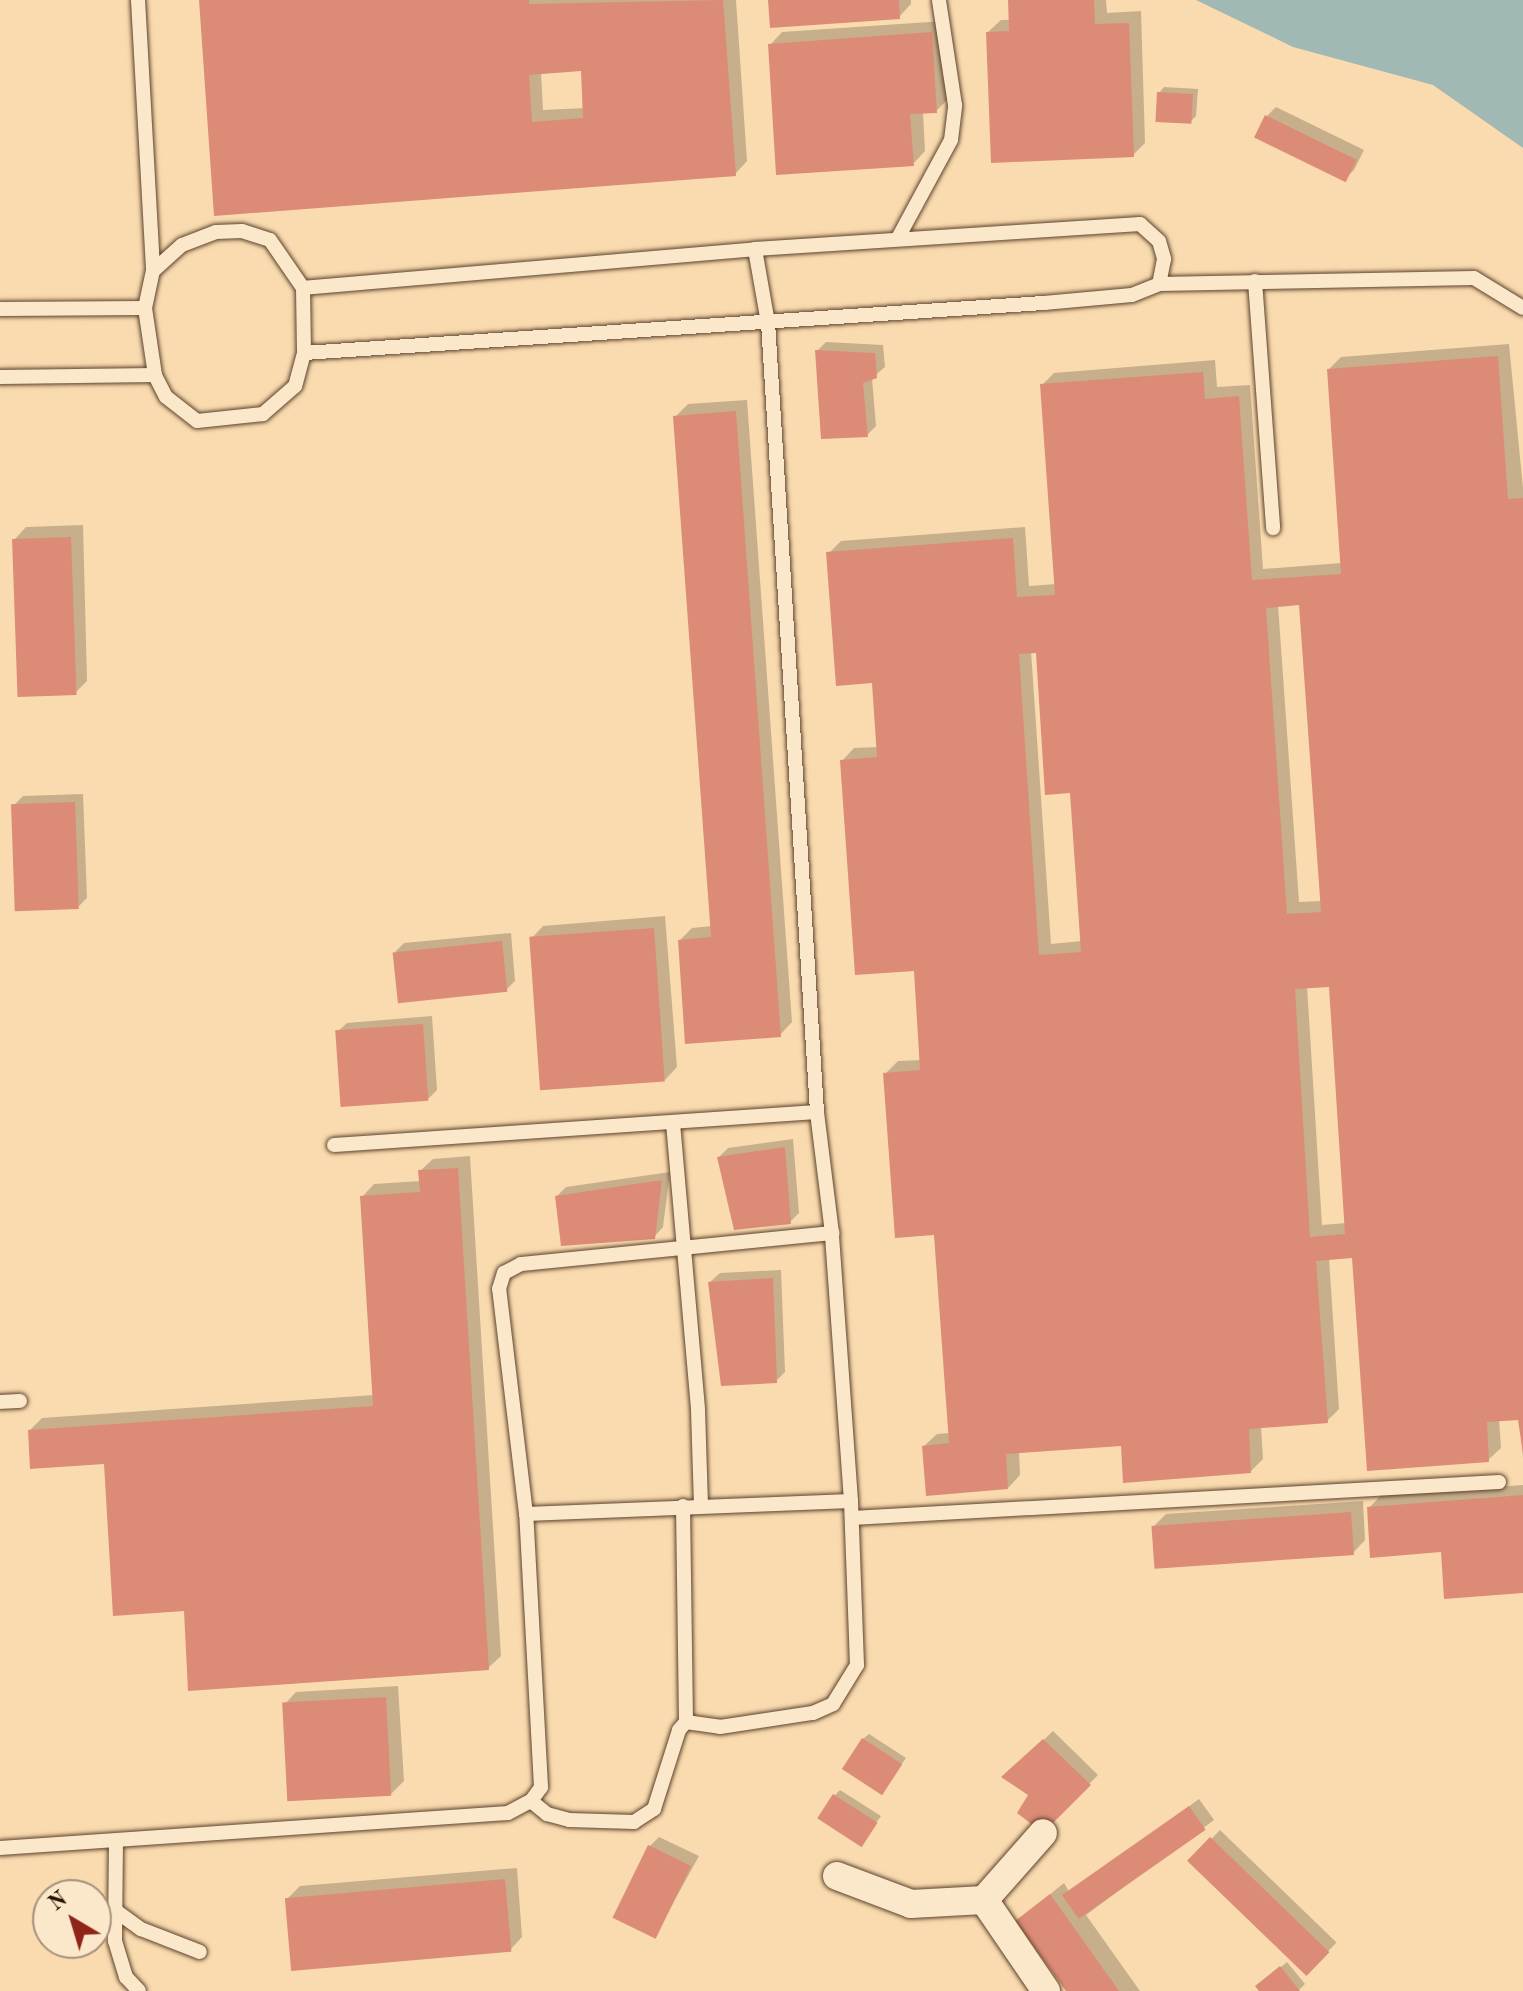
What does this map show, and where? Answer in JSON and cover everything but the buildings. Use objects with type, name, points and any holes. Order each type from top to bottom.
[{"type":"street","points":[[837,1876],[911,1904],[984,1900],[1043,1833]]},
{"type":"street","points":[[984,1900],[1046,1991]]},
{"type":"lane","points":[[138,0],[153,271],[145,308],[155,375],[166,397],[197,421],[224,421],[263,414],[295,386],[304,353],[303,288],[270,240],[242,231],[216,232],[182,245],[153,271]]},
{"type":"lane","points":[[898,238],[951,140],[955,105],[939,0]]},
{"type":"lane","points":[[303,288],[898,238],[1140,224],[1159,241],[1164,259],[1159,284]]},
{"type":"lane","points":[[686,1722],[747,1725],[833,1704],[857,1665],[859,1639],[832,1233],[817,1112],[768,323],[755,249]]},
{"type":"lane","points":[[304,353],[768,323],[1132,295],[1159,284],[1474,278],[1523,308]]},
{"type":"lane","points":[[1255,281],[1273,528]]},
{"type":"lane","points":[[0,309],[145,308]]},
{"type":"lane","points":[[0,377],[155,375]]},
{"type":"lane","points":[[334,1145],[817,1112]]},
{"type":"lane","points":[[673,1123],[701,1505]]},
{"type":"lane","points":[[0,1848],[508,1813],[531,1801],[541,1787],[526,1514],[499,1289],[504,1273],[521,1264],[832,1233]]},
{"type":"lane","points":[[0,1402],[20,1401]]},
{"type":"lane","points":[[852,1518],[1499,1482]]},
{"type":"lane","points":[[526,1514],[851,1501]]},
{"type":"lane","points":[[531,1801],[547,1814],[600,1825],[634,1822],[649,1815],[686,1722],[683,1506]]},
{"type":"lane","points":[[116,1841],[115,1941],[126,1977],[139,1991]]},
{"type":"lane","points":[[116,1911],[141,1929],[200,1952]]},
{"type":"water","points":[[1196,0],[1523,0],[1523,148],[1433,85],[1293,47]]}]
